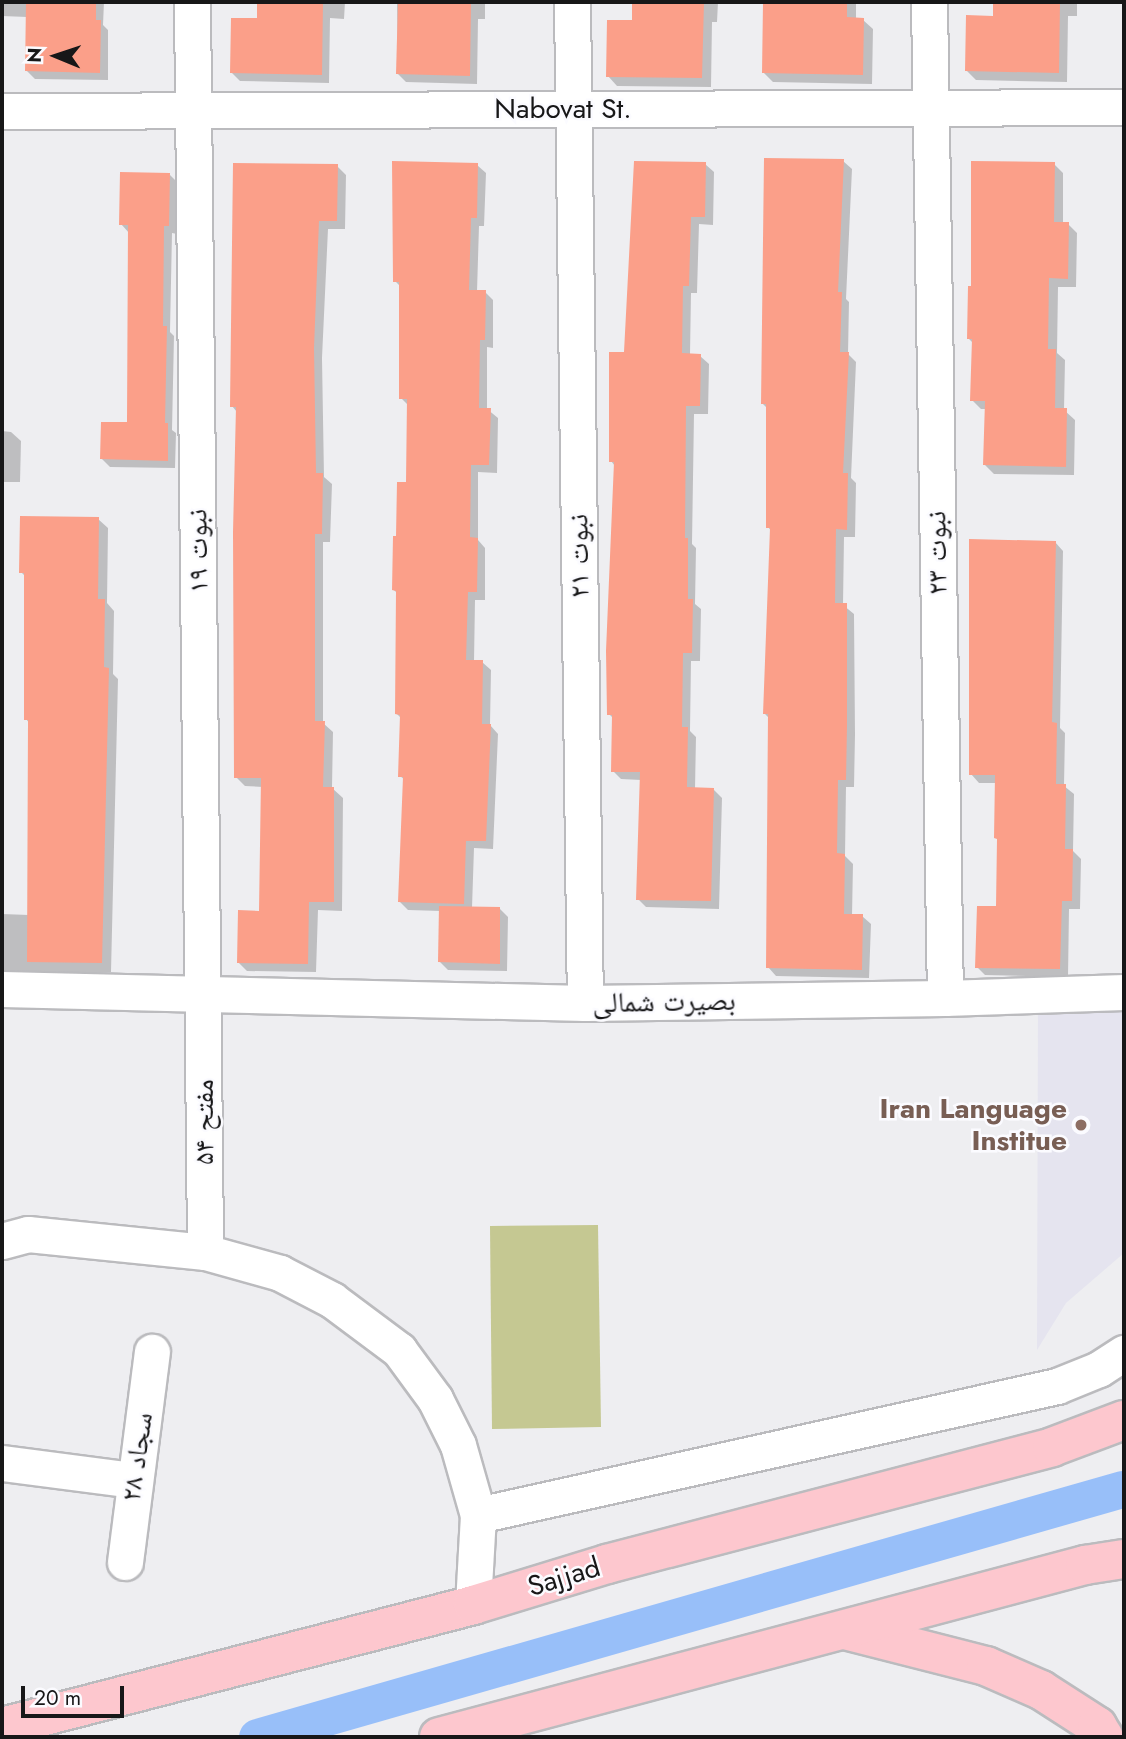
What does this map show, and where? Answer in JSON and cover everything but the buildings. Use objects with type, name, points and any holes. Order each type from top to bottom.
[{"type":"main road","name":"Sajjad","points":[[2,1727],[473,1605],[607,1564],[1052,1447],[1124,1420]]},
{"type":"main road","points":[[439,1737],[1085,1565],[1124,1559]]},
{"type":"main road","points":[[843,1629],[986,1666],[1041,1690],[1097,1726],[1104,1737]]},
{"type":"street","name":"نبوت ۱۹","points":[[191,2],[203,992]]},
{"type":"street","name":"نبوت ۲۱","points":[[572,2],[585,1003]]},
{"type":"street","name":"نبوت ۲۳","points":[[929,2],[945,998]]},
{"type":"street","name":"Nabovat St.","points":[[2,111],[1124,107]]},
{"type":"street","name":"بصیرت شمالی","points":[[2,989],[585,1003],[945,998],[1124,992]]},
{"type":"street","name":"مفتح ۵۴","points":[[203,992],[205,1252]]},
{"type":"street","points":[[11,1230],[205,1252],[280,1273],[332,1300],[399,1350],[435,1399],[452,1434],[478,1514],[473,1605]]},
{"type":"street","name":"سجاد ۲۸","points":[[125,1562],[133,1480],[152,1352]]},
{"type":"street","points":[[478,1514],[1057,1385],[1099,1370],[1124,1353]]},
{"type":"street","points":[[2,1462],[133,1480]]},
{"type":"shaded area","name":"Iran Language Institue","points":[[1038,997],[1124,997],[1124,1253],[1066,1303],[1037,1350]]},
{"type":"green space","points":[[598,1225],[601,1427],[492,1429],[490,1226]]},
{"type":"waterway","points":[[257,1737],[1122,1489]]},
{"type":"place","name":"Iran Language Institue","points":[[1081,1125]]}]
